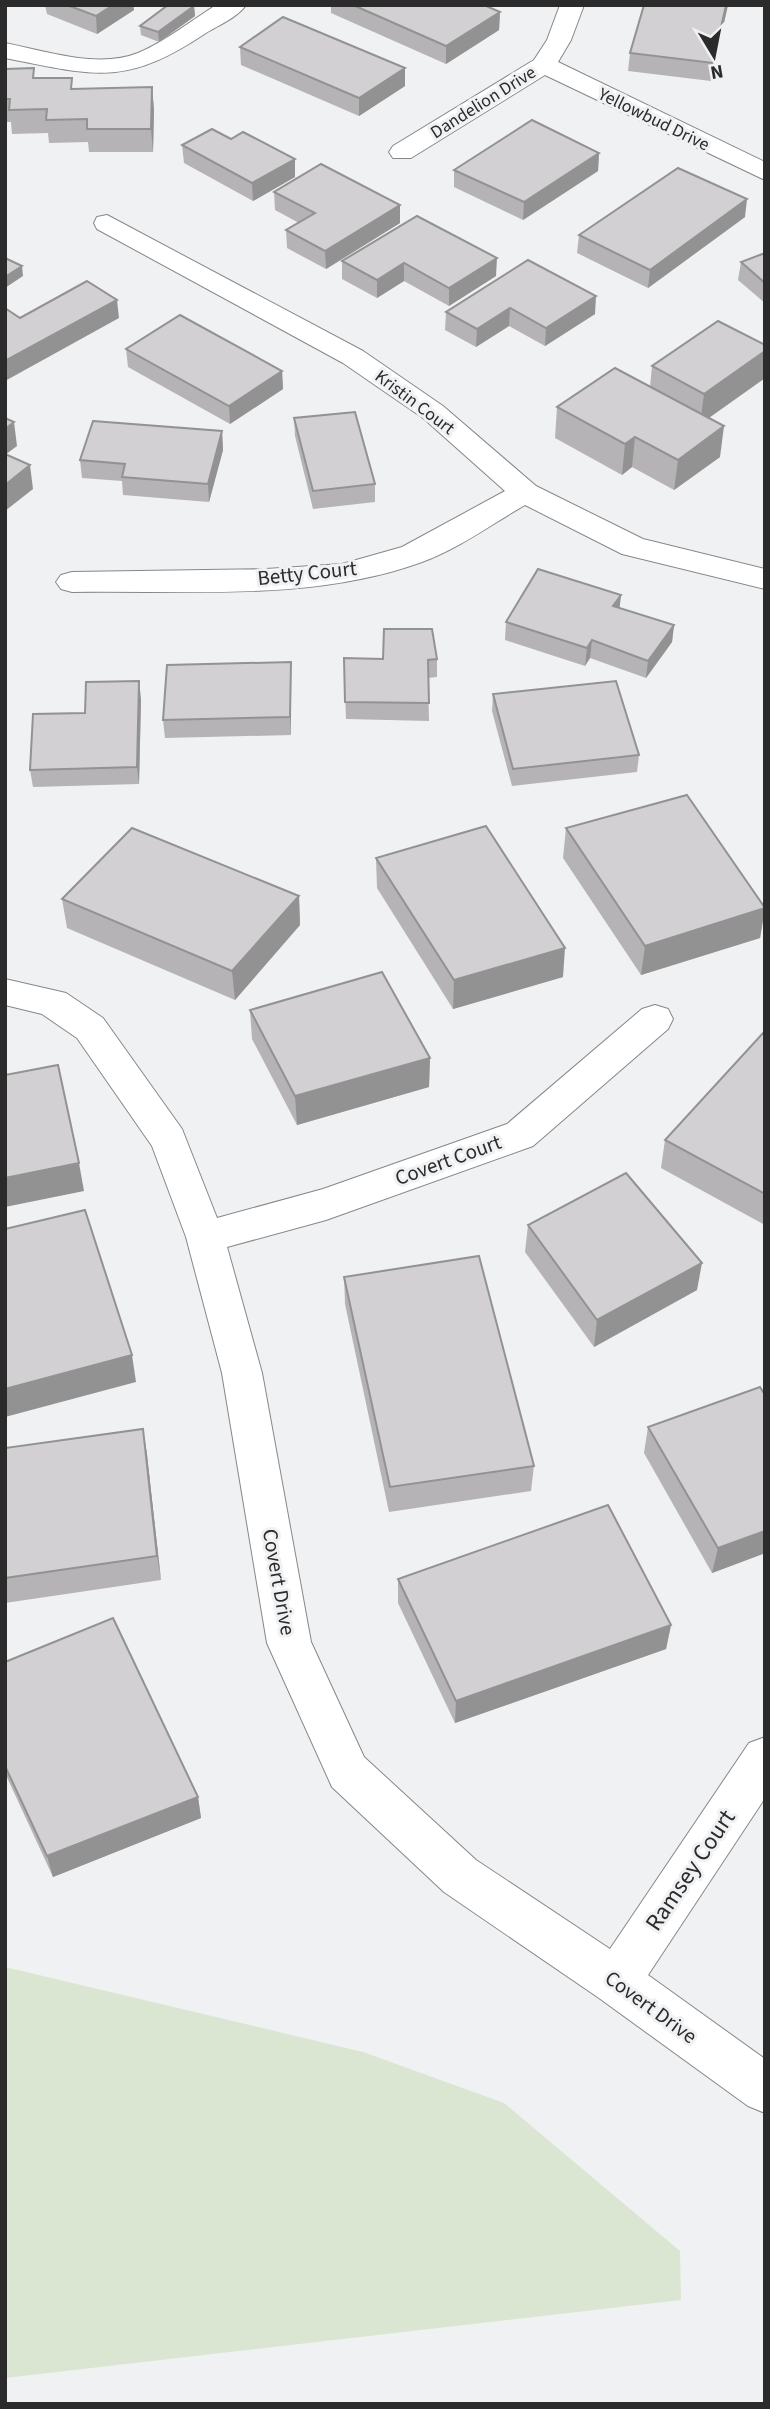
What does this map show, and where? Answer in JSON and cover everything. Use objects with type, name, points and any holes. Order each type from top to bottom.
[{"type":"street","points":[[5,50],[88,64],[117,65],[144,59],[234,5]]},
{"type":"street","name":"Dandelion Drive","points":[[402,152],[544,65],[559,40],[572,5]]},
{"type":"street","name":"Yellowbud Drive","points":[[544,65],[765,172]]},
{"type":"street","name":"Kristin Court","points":[[107,223],[353,356],[433,412],[525,493],[633,547],[765,579]]},
{"type":"street","name":"Betty Court","points":[[72,582],[266,579],[342,574],[413,554],[525,493]]},
{"type":"street","name":"Covert Drive","points":[[6,992],[53,1003],[90,1028],[169,1140],[205,1237],[242,1373],[289,1643],[348,1772],[460,1876],[616,1981],[765,2089]]},
{"type":"street","name":"Covert Court","points":[[205,1237],[326,1204],[520,1135],[655,1019]]},
{"type":"street","name":"Ramsey Court","points":[[616,1981],[765,1758]]},
{"type":"green space","points":[[5,1967],[363,2052],[504,2103],[680,2251],[681,2300],[5,2378]]},
{"type":"building","points":[[67,5],[113,5],[96,16]]},
{"type":"building","points":[[168,5],[194,6],[158,32],[140,26]]},
{"type":"building","points":[[353,5],[484,5],[500,12],[446,46]]},
{"type":"building","points":[[644,5],[726,5],[713,63],[630,53]]},
{"type":"building","points":[[283,17],[405,68],[359,98],[240,47]]},
{"type":"building","points":[[34,68],[33,78],[72,78],[71,89],[152,87],[151,129],[87,129],[87,119],[46,120],[47,109],[9,110],[10,99],[5,99],[5,69]]},
{"type":"building","points":[[532,120],[599,153],[524,202],[454,170]]},
{"type":"building","points":[[212,129],[231,139],[243,132],[295,159],[252,183],[182,145]]},
{"type":"building","points":[[321,164],[400,205],[325,251],[286,230],[315,213],[274,192]]},
{"type":"building","points":[[678,168],[747,199],[650,270],[579,235]]},
{"type":"building","points":[[417,216],[497,258],[449,288],[404,263],[377,280],[342,261]]},
{"type":"building","points":[[765,253],[765,283],[741,262]]},
{"type":"building","points":[[5,258],[22,266],[5,277]]},
{"type":"building","points":[[528,260],[596,296],[546,328],[510,308],[477,329],[446,312]]},
{"type":"building","points":[[87,281],[117,300],[5,361],[5,308],[20,318]]},
{"type":"building","points":[[180,315],[282,371],[229,406],[126,349]]},
{"type":"building","points":[[718,321],[765,345],[765,351],[704,394],[652,366]]},
{"type":"building","points":[[615,368],[724,426],[678,460],[635,437],[625,444],[557,407]]},
{"type":"building","points":[[355,412],[375,484],[313,491],[294,418]]},
{"type":"building","points":[[5,418],[14,422],[5,429]]},
{"type":"building","points":[[93,421],[222,431],[208,484],[122,477],[125,464],[80,460]]},
{"type":"building","points":[[5,454],[30,465],[5,485]]},
{"type":"building","points":[[538,569],[621,595],[613,606],[674,625],[648,661],[592,640],[587,648],[506,622]]},
{"type":"building","points":[[384,629],[432,629],[437,659],[428,660],[429,703],[345,702],[344,658],[383,659]]},
{"type":"building","points":[[291,662],[290,717],[163,720],[167,665]]},
{"type":"building","points":[[139,681],[137,767],[30,770],[33,714],[85,713],[86,682]]},
{"type":"building","points":[[616,681],[639,755],[513,769],[493,694]]},
{"type":"building","points":[[687,795],[765,908],[645,946],[566,828]]},
{"type":"building","points":[[486,826],[565,948],[454,980],[376,858]]},
{"type":"building","points":[[132,828],[299,896],[232,971],[62,899]]},
{"type":"building","points":[[382,972],[430,1058],[295,1096],[250,1010]]},
{"type":"building","points":[[765,1031],[765,1194],[665,1140]]},
{"type":"building","points":[[58,1065],[79,1163],[5,1178],[5,1075]]},
{"type":"building","points":[[626,1173],[702,1263],[597,1320],[528,1225]]},
{"type":"building","points":[[85,1210],[132,1355],[5,1389],[5,1229]]},
{"type":"building","points":[[479,1256],[534,1466],[390,1487],[344,1277]]},
{"type":"building","points":[[760,1387],[765,1395],[765,1531],[718,1548],[648,1427]]},
{"type":"building","points":[[143,1429],[157,1556],[5,1578],[5,1448]]},
{"type":"building","points":[[608,1505],[671,1625],[456,1701],[398,1579]]},
{"type":"building","points":[[113,1618],[198,1797],[47,1856],[5,1766],[5,1662]]}]
